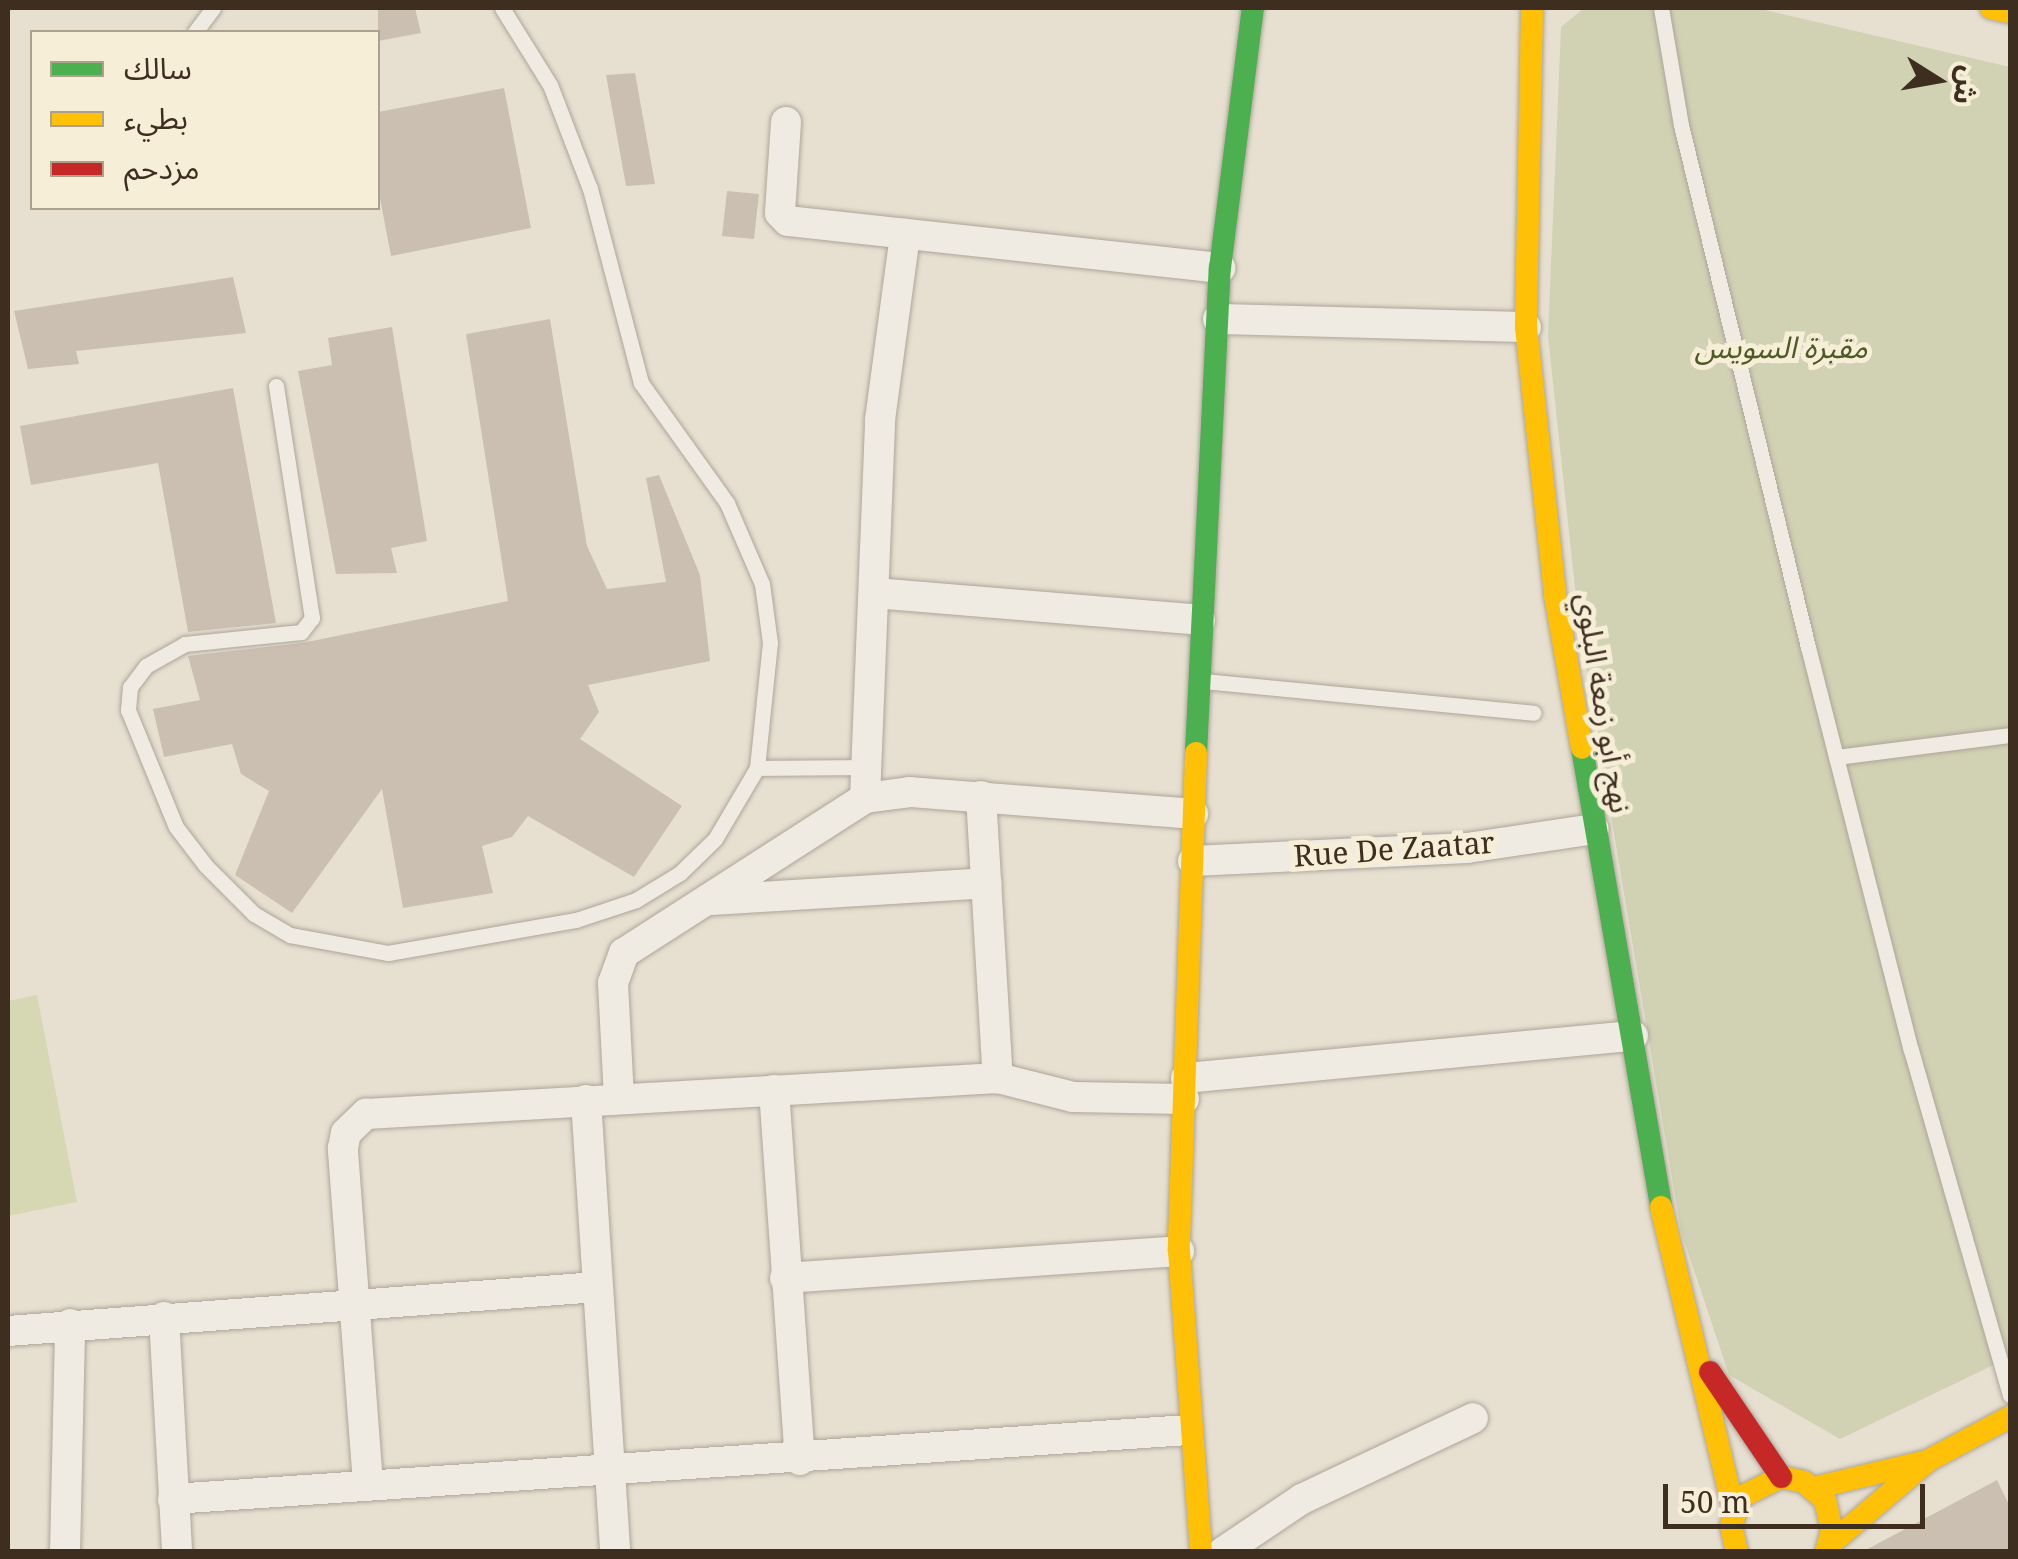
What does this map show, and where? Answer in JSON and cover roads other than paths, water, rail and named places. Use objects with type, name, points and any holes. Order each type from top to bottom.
[{"type":"main road","points":[[1202,1552],[1188,1430],[1179,1251],[1193,814],[1220,268],[1253,8]]},
{"type":"main road","name":"نهج أبو زمعة البلوي","points":[[1532,8],[1526,327],[1555,595],[1633,1036],[1737,1552]]},
{"type":"main road","name":"نهج أبو زمعة البلوي","points":[[1534,60],[1548,8]]},
{"type":"main road","points":[[1991,8],[2010,12]]},
{"type":"main road","name":"نهج أبو زمعة البلوي","points":[[1694,1348],[1781,1476]]},
{"type":"main road","points":[[1828,1548],[1929,1460],[2010,1417]]},
{"type":"main road","points":[[1701,1552],[1732,1518],[1752,1486],[1781,1476],[1814,1488],[1929,1460]]},
{"type":"main road","points":[[1814,1488],[1831,1514],[1828,1548]]},
{"type":"street","points":[[786,122],[782,219],[1220,268]]},
{"type":"street","points":[[865,798],[863,767],[880,420],[904,234]]},
{"type":"street","points":[[1218,319],[1526,327]]},
{"type":"street","points":[[874,593],[1200,620]]},
{"type":"street","points":[[981,796],[998,1078]]},
{"type":"street","points":[[619,1098],[615,966],[706,900],[865,798],[981,796],[1193,814]]},
{"type":"street","name":"Rue De Zaatar","points":[[1193,861],[1466,848],[1594,829]]},
{"type":"street","points":[[706,900],[986,883]]},
{"type":"street","points":[[368,1484],[344,1148],[354,1122],[381,1111],[998,1078],[1073,1097],[1185,1088],[1633,1036]]},
{"type":"street","points":[[774,1090],[784,1278],[800,1460]]},
{"type":"street","points":[[586,1100],[611,1551]]},
{"type":"street","points":[[784,1278],[1179,1251]]},
{"type":"street","points":[[8,1330],[597,1287]]},
{"type":"street","points":[[164,1317],[178,1552]]},
{"type":"street","points":[[66,1552],[70,1324]]},
{"type":"street","points":[[1224,1552],[1302,1499],[1473,1418]]},
{"type":"street","points":[[173,1500],[609,1466],[660,1472],[1188,1430]]},
{"type":"lane","points":[[196,30],[213,8]]},
{"type":"lane","points":[[276,386],[312,618],[301,632],[186,644],[146,666],[130,686],[128,710],[176,827],[254,914],[309,943],[388,953],[576,920],[636,900],[680,872],[715,839],[758,768],[770,644],[762,584],[727,503],[642,384],[590,189],[550,85],[502,8]]},
{"type":"lane","points":[[1661,8],[1680,125],[1836,756],[2010,1395]]},
{"type":"lane","points":[[1199,681],[1532,712]]},
{"type":"lane","points":[[1836,756],[2010,735]]},
{"type":"lane","points":[[758,768],[863,767]]},
{"type":"park label","name":"مقبرة السويس","points":[[1781,347]]}]
